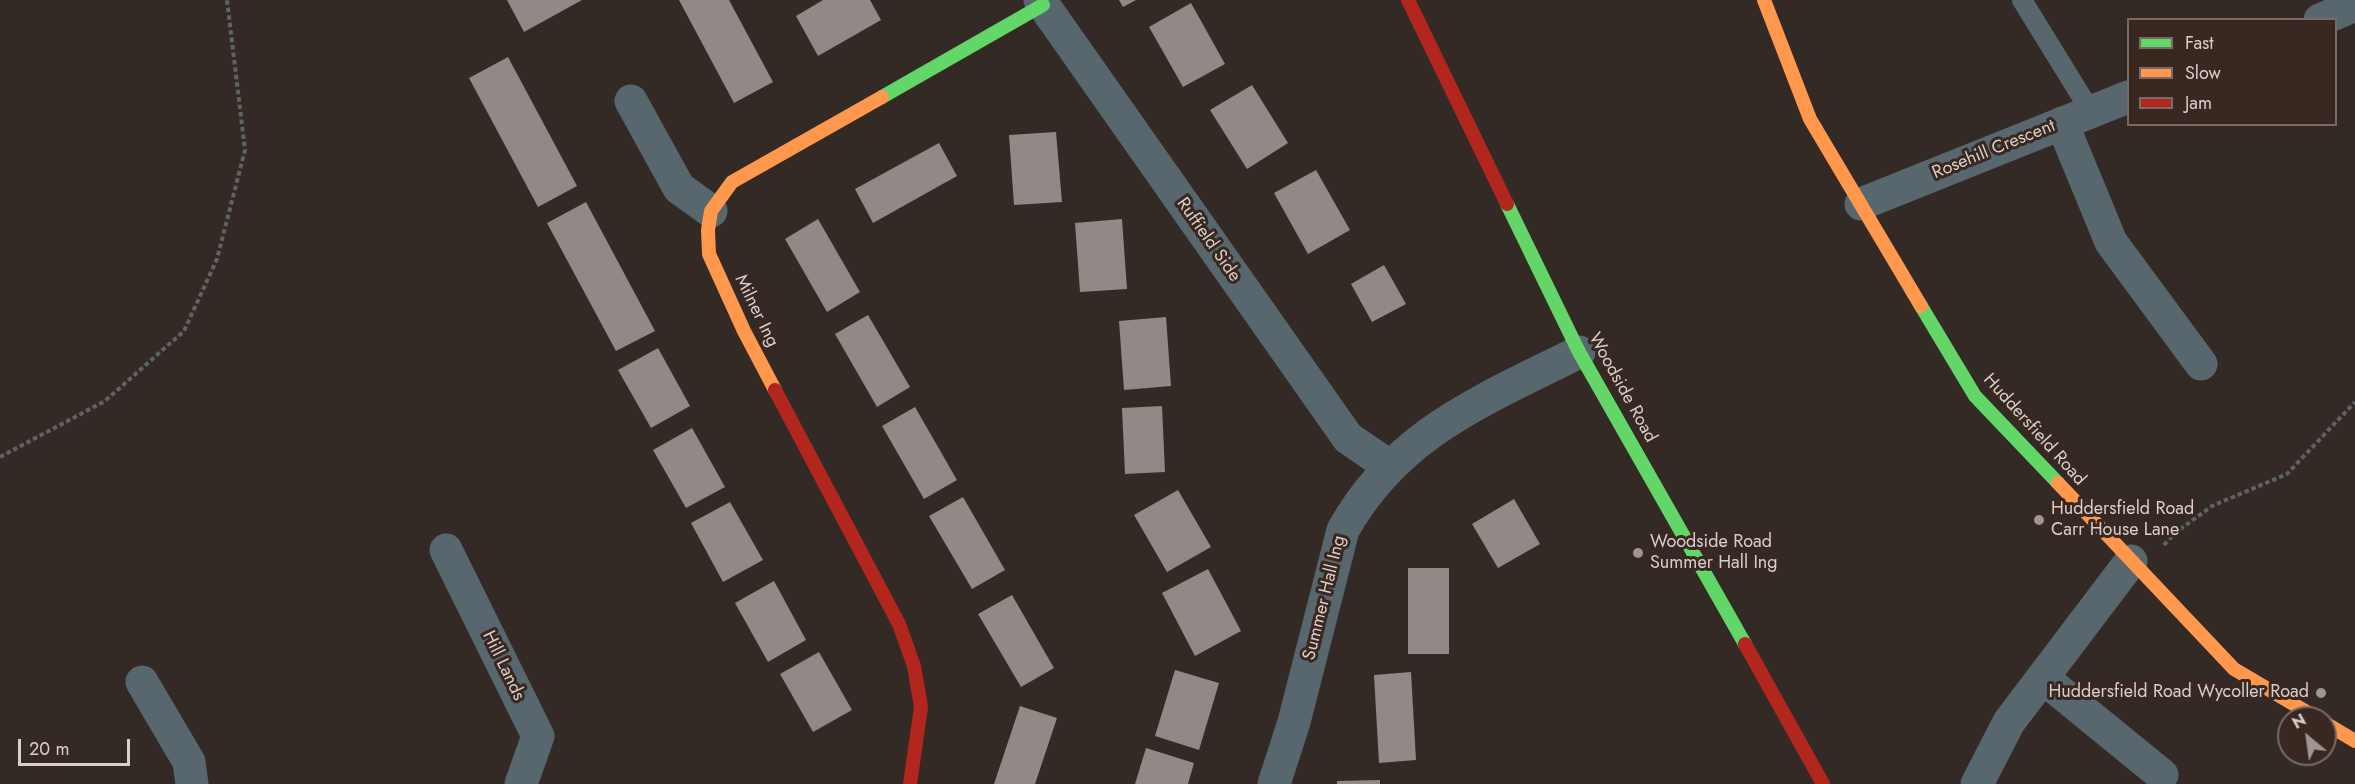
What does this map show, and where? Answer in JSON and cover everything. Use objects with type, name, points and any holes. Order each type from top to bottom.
[{"type":"main road","name":"Woodside Road","points":[[1408,0],[1579,352],[1823,784]]},
{"type":"main road","name":"Huddersfield Road","points":[[1764,0],[1810,118],[1975,396],[2234,669],[2297,706]]},
{"type":"main road","points":[[711,211],[732,182],[1042,3]]},
{"type":"main road","name":"Milner Ing","points":[[711,211],[708,230],[709,254],[744,332],[899,624],[915,666],[921,707],[910,784]]},
{"type":"main road","points":[[2337,730],[2355,741]]},
{"type":"street","name":"Ruffield Side","points":[[1042,3],[1348,438],[1389,466]]},
{"type":"street","points":[[2325,18],[2355,5]]},
{"type":"street","name":"Rosehill Crescent","points":[[1861,204],[2127,97]]},
{"type":"street","points":[[631,101],[679,188],[711,211]]},
{"type":"street","points":[[2076,118],[2111,242],[2201,364]]},
{"type":"street","name":"Summer Hall Ing","points":[[1274,784],[1294,722],[1343,530],[1355,508],[1389,466],[1421,438],[1457,414],[1579,352]]},
{"type":"street","name":"Hill Lands","points":[[446,550],[538,736],[521,784]]},
{"type":"street","points":[[1977,784],[2009,722],[2136,566]]},
{"type":"street","points":[[2043,678],[2162,775]]},
{"type":"street","points":[[142,682],[189,762],[192,784]]},
{"type":"lane","points":[[2022,0],[2076,118]]},
{"type":"path","points":[[0,457],[105,401],[184,331],[217,259],[245,150],[227,0]]},
{"type":"path","points":[[2136,566],[2175,532],[2212,506],[2287,474],[2355,402]]},
{"type":"building","points":[[507,0],[582,0],[524,32]]},
{"type":"building","points":[[679,0],[729,0],[773,82],[734,103]]},
{"type":"building","points":[[823,0],[870,0],[881,20],[818,56],[796,16]]},
{"type":"building","points":[[1119,0],[1136,0],[1123,7]]},
{"type":"building","points":[[1191,3],[1225,64],[1183,87],[1149,27]]},
{"type":"building","points":[[508,57],[577,186],[538,207],[469,78]]},
{"type":"building","points":[[1252,85],[1288,143],[1247,169],[1210,110]]},
{"type":"building","points":[[1056,132],[1062,202],[1014,205],[1009,135]]},
{"type":"building","points":[[939,143],[957,176],[873,223],[855,189]]},
{"type":"building","points":[[1316,170],[1350,230],[1308,254],[1274,193]]},
{"type":"building","points":[[586,202],[655,331],[616,351],[547,223]]},
{"type":"building","points":[[818,219],[860,292],[827,312],[785,239]]},
{"type":"building","points":[[1122,219],[1127,289],[1080,292],[1075,223]]},
{"type":"building","points":[[1384,265],[1406,304],[1372,322],[1351,284]]},
{"type":"building","points":[[868,315],[910,387],[877,407],[835,334]]},
{"type":"building","points":[[1166,317],[1171,386],[1124,390],[1119,321]]},
{"type":"building","points":[[658,348],[690,406],[651,428],[618,370]]},
{"type":"building","points":[[1162,406],[1165,472],[1125,474],[1122,408]]},
{"type":"building","points":[[915,407],[957,480],[924,499],[882,426]]},
{"type":"building","points":[[692,428],[725,487],[686,508],[653,450]]},
{"type":"building","points":[[1178,490],[1211,547],[1167,572],[1134,515]]},
{"type":"building","points":[[963,497],[1005,570],[972,589],[929,516]]},
{"type":"building","points":[[1514,499],[1540,544],[1498,568],[1472,524]]},
{"type":"building","points":[[730,502],[763,560],[723,582],[691,523]]},
{"type":"building","points":[[1408,568],[1449,568],[1449,654],[1408,654]]},
{"type":"building","points":[[1208,569],[1241,631],[1195,656],[1162,593]]},
{"type":"building","points":[[774,581],[806,640],[768,662],[735,603]]},
{"type":"building","points":[[1012,595],[1054,668],[1021,687],[978,614]]},
{"type":"building","points":[[819,652],[852,710],[813,732],[780,674]]},
{"type":"building","points":[[1175,670],[1219,683],[1199,750],[1155,736]]},
{"type":"building","points":[[1411,672],[1416,760],[1379,763],[1374,675]]},
{"type":"building","points":[[1020,706],[1057,718],[1035,784],[994,784]]},
{"type":"building","points":[[1146,748],[1194,763],[1188,784],[1135,784]]},
{"type":"building","points":[[1380,780],[1380,784],[1337,784],[1337,781]]},
{"type":"traffic: fast","points":[[882,97],[1043,5]]},
{"type":"traffic: fast","points":[[1507,204],[1579,352],[1745,644]]},
{"type":"traffic: fast","points":[[1921,306],[1975,396],[2058,483]]},
{"type":"traffic: slow","points":[[1764,0],[1810,119],[1921,306]]},
{"type":"traffic: slow","points":[[775,390],[744,331],[709,254],[708,230],[711,211],[732,182],[882,97]]},
{"type":"traffic: slow","points":[[2058,483],[2234,669],[2297,706]]},
{"type":"traffic: slow","points":[[2337,730],[2355,741]]},
{"type":"traffic: jam","points":[[1408,0],[1507,204]]},
{"type":"traffic: jam","points":[[775,390],[899,624],[914,666],[921,707],[910,784]]},
{"type":"traffic: jam","points":[[1745,644],[1823,784]]},
{"type":"place","name":"Huddersfield Road Carr House Lane","points":[[2039,520]]},
{"type":"place","name":"Woodside Road Summer Hall Ing","points":[[1638,553]]},
{"type":"place","name":"Huddersfield Road Wycoller Road","points":[[2321,693]]}]
